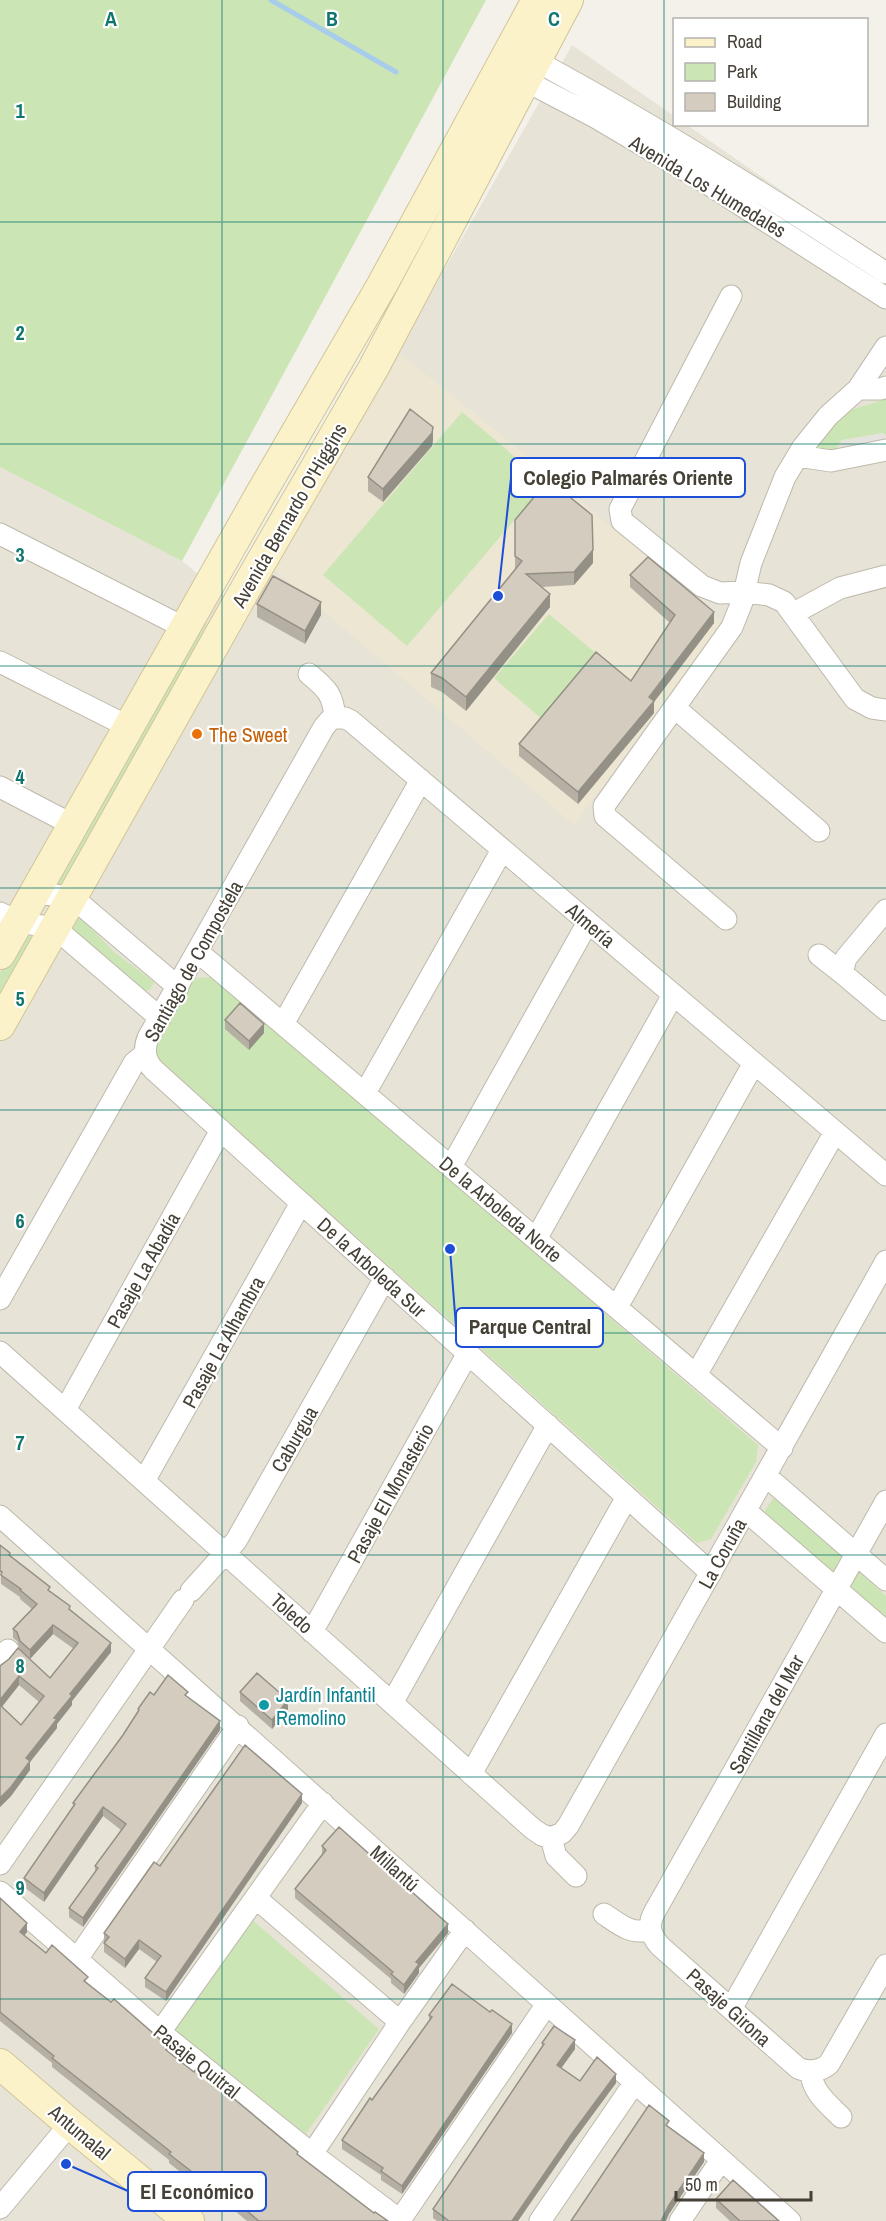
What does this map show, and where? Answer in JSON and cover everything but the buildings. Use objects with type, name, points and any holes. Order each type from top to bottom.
[{"type":"main road","name":"Avenida Bernardo O'Higgins","points":[[0,954],[9,918],[35,893],[371,303],[537,0]]},
{"type":"main road","name":"Avenida Bernardo O'Higgins","points":[[0,1026],[374,367],[568,0]]},
{"type":"main road","points":[[191,617],[208,616],[213,625],[212,650]]},
{"type":"main road","name":"Antumalal","points":[[0,2064],[189,2221]]},
{"type":"street","name":"Avenida Los Humedales","points":[[531,71],[657,129],[807,221],[886,273]]},
{"type":"street","name":"Avenida Los Humedales","points":[[531,71],[595,117],[705,182],[886,298]]},
{"type":"street","points":[[731,296],[620,509],[622,521],[702,586],[720,593],[744,592],[769,595],[784,602],[855,699],[872,708],[886,711]]},
{"type":"street","points":[[726,919],[605,816],[604,806],[732,627],[751,563],[785,477],[828,416],[858,389],[886,347]]},
{"type":"street","points":[[858,389],[886,387]]},
{"type":"street","points":[[798,456],[831,461],[886,450]]},
{"type":"street","points":[[0,534],[191,617]]},
{"type":"street","points":[[794,613],[840,588],[886,576]]},
{"type":"street","points":[[0,662],[129,727]]},
{"type":"street","points":[[309,674],[332,697],[335,718]]},
{"type":"street","points":[[675,708],[819,831]]},
{"type":"street","name":"Almería","points":[[335,718],[345,718],[351,721],[886,1175]]},
{"type":"street","name":"Santiago de Compostela","points":[[0,1299],[134,1063],[145,1054],[146,1043],[324,727],[335,718]]},
{"type":"street","points":[[283,1024],[421,780]]},
{"type":"street","points":[[0,788],[74,825]]},
{"type":"street","points":[[365,1093],[502,850]]},
{"type":"street","points":[[35,893],[72,897],[182,979],[220,970]]},
{"type":"street","points":[[842,973],[846,958],[886,910]]},
{"type":"street","points":[[9,918],[55,928],[160,1018]]},
{"type":"street","points":[[451,1167],[588,922]]},
{"type":"street","name":"De la Arboleda Norte","points":[[198,952],[782,1448]]},
{"type":"street","points":[[819,955],[886,1010]]},
{"type":"street","points":[[536,1239],[673,995]]},
{"type":"street","name":"De la Arboleda Sur","points":[[145,1054],[154,1070],[711,1573]]},
{"type":"street","points":[[617,1307],[754,1063]]},
{"type":"street","name":"Pasaje La Abadía","points":[[65,1410],[221,1130]]},
{"type":"street","points":[[696,1375],[835,1132]]},
{"type":"street","name":"Pasaje La Alhambra","points":[[144,1481],[301,1203]]},
{"type":"street","name":"La Coruña","points":[[551,1838],[562,1833],[568,1826],[886,1261]]},
{"type":"street","name":"Caburgua","points":[[0,1864],[187,1596],[236,1541],[385,1278]]},
{"type":"street","name":"Toledo","points":[[0,1352],[532,1829],[551,1838]]},
{"type":"street","name":"Pasaje El Monasterio","points":[[312,1632],[468,1353]]},
{"type":"street","points":[[392,1703],[548,1425]]},
{"type":"street","points":[[766,1476],[886,1580]]},
{"type":"street","points":[[471,1774],[627,1497]]},
{"type":"street","name":"Santillana del Mar","points":[[650,1929],[651,1918],[886,1501]]},
{"type":"street","points":[[746,1511],[886,1632]]},
{"type":"street","name":"Millantú","points":[[0,1516],[790,2221]]},
{"type":"street","points":[[77,1959],[238,1726]]},
{"type":"street","points":[[731,2009],[886,1734]]},
{"type":"street","points":[[160,2032],[323,1803]]},
{"type":"street","points":[[551,1838],[556,1856],[576,1876]]},
{"type":"street","name":"Pasaje Quitral","points":[[0,1892],[160,2032],[312,2154],[401,2221]]},
{"type":"street","points":[[256,1899],[400,2022]]},
{"type":"street","points":[[604,1914],[631,1931],[644,1932],[650,1929]]},
{"type":"street","name":"Pasaje Girona","points":[[650,1929],[652,1936],[660,1946],[798,2068],[811,2072]]},
{"type":"street","points":[[312,2154],[465,1930]]},
{"type":"street","points":[[841,2117],[818,2093],[812,2082],[811,2072],[824,2068],[833,2059],[886,1965]]},
{"type":"street","points":[[401,2221],[548,2004]]},
{"type":"street","points":[[540,2221],[635,2082]]},
{"type":"street","points":[[0,2208],[70,2124]]},
{"type":"street","points":[[680,2221],[721,2160]]},
{"type":"shaded area","points":[[572,45],[673,115],[673,126],[688,126],[886,263],[886,2221],[0,2221],[0,467],[182,561],[245,613],[274,569]]},
{"type":"shaded area","points":[[401,354],[553,477],[722,622],[574,825],[274,569]]},
{"type":"shaded area","points":[[882,433],[884,443],[845,452],[843,443]]},
{"type":"green space","points":[[0,0],[486,0],[182,561],[0,467]]},
{"type":"green space","points":[[886,399],[886,435],[883,433],[841,440],[834,454],[820,456],[812,443],[841,413]]},
{"type":"green space","points":[[462,412],[546,483],[407,646],[323,575]]},
{"type":"green space","points":[[549,614],[598,655],[543,720],[494,678]]},
{"type":"green space","points":[[201,617],[207,623],[178,681],[67,887],[54,891],[53,871]]},
{"type":"green space","points":[[80,917],[114,952],[154,982],[150,990],[134,992],[70,929]]},
{"type":"green space","points":[[20,936],[32,936],[37,944],[0,1011],[0,973]]},
{"type":"green space","points":[[214,977],[758,1445],[756,1462],[711,1539],[697,1543],[152,1053],[195,978]]},
{"type":"green space","points":[[774,1497],[886,1596],[886,1619],[764,1512]]},
{"type":"green space","points":[[251,1919],[379,2029],[306,2134],[174,2030]]},
{"type":"waterway","points":[[271,0],[396,72]]},
{"type":"place","name":"Colegio Palmarés Oriente","points":[[498,596]]},
{"type":"place","name":"The Sweet","points":[[197,734]]},
{"type":"place","name":"Parque Central","points":[[450,1249]]},
{"type":"place","name":"Jardín Infantil Remolino","points":[[264,1705]]},
{"type":"place","name":"El Económico","points":[[66,2164]]}]
